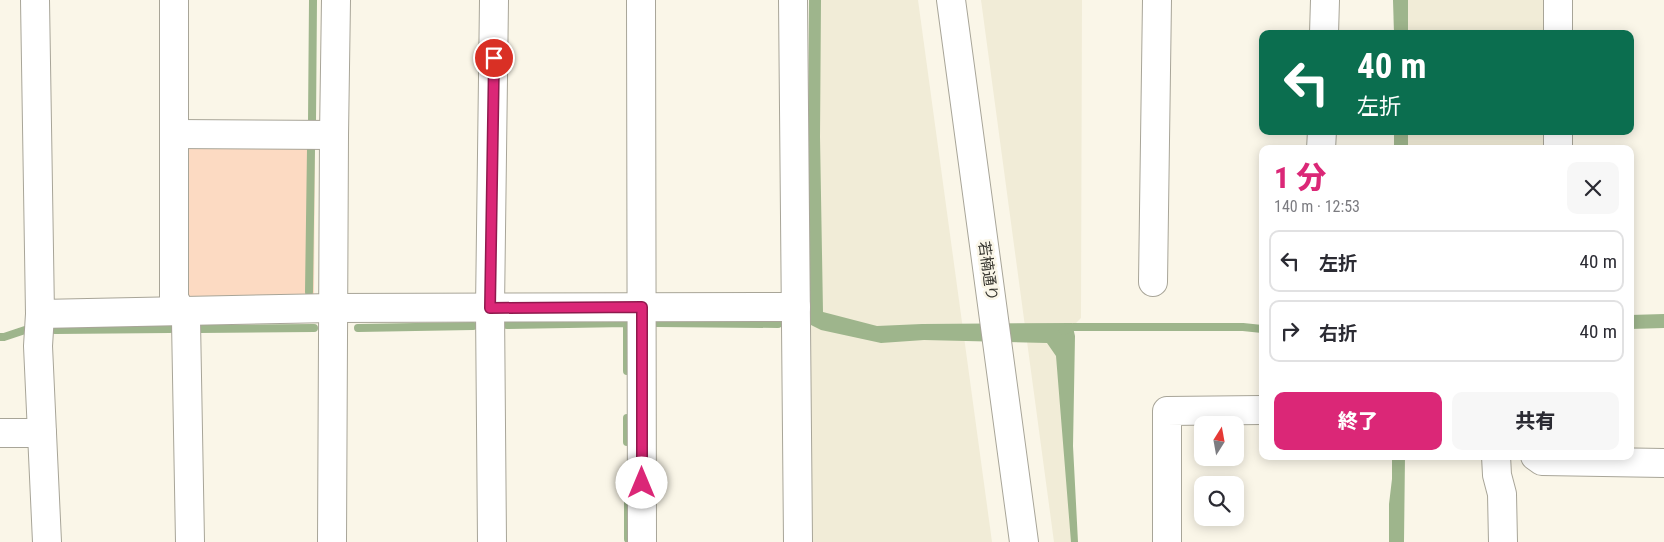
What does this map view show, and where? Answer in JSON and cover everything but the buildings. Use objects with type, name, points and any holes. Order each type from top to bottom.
[{"type":"street","points":[[36,0],[40,314],[38,346],[47,542]]},
{"type":"street","points":[[174,0],[174,298],[186,321],[190,542]]},
{"type":"street","points":[[332,542],[336,0]]},
{"type":"street","points":[[492,542],[490,308],[494,0]]},
{"type":"street","points":[[641,0],[642,542]]},
{"type":"street","points":[[792,0],[798,542]]},
{"type":"street","name":"若楠通り","points":[[951,0],[1024,542]]},
{"type":"street","points":[[1153,282],[1157,0]]},
{"type":"street","points":[[1324,30],[1325,0]]},
{"type":"street","points":[[1558,0],[1558,30]]},
{"type":"street","points":[[175,134],[334,135]]},
{"type":"street","points":[[40,314],[333,308],[796,307]]},
{"type":"street","points":[[1167,542],[1167,411],[1259,410]]},
{"type":"street","points":[[0,433],[42,432]]},
{"type":"street","points":[[1496,460],[1497,475],[1502,494],[1503,542]]},
{"type":"street","points":[[1541,460],[1664,463]]},
{"type":"shaded area","points":[[809,0],[821,0],[820,137],[823,312],[877,326],[1072,323],[1075,336],[1073,446],[1078,542],[1071,542],[1056,356],[1047,343],[924,340],[881,343],[821,330],[807,323]]},
{"type":"shaded area","points":[[813,0],[918,0],[992,542],[806,542],[807,330],[817,310]]},
{"type":"shaded area","points":[[981,0],[1082,0],[1081,318],[1068,331],[1074,542],[1054,542]]},
{"type":"shaded area","points":[[1393,0],[1408,0],[1408,30],[1394,30]]},
{"type":"shaded area","points":[[1403,0],[1567,0],[1568,30],[1403,30]]},
{"type":"shaded area","points":[[1394,135],[1408,135],[1408,145],[1394,145]]},
{"type":"shaded area","points":[[1402,135],[1569,135],[1569,145],[1402,145]]},
{"type":"shaded area","points":[[193,143],[315,144],[314,299],[194,302],[182,291],[180,154]]},
{"type":"shaded area","points":[[1664,314],[1664,328],[1634,329],[1634,315]]},
{"type":"shaded area","points":[[1392,460],[1405,460],[1404,542],[1389,542],[1389,504]]},
{"type":"waterway","points":[[312,122],[313,0]]},
{"type":"waterway","points":[[309,292],[311,149]]},
{"type":"waterway","points":[[507,325],[627,323],[627,371]]},
{"type":"waterway","points":[[657,323],[778,324]]},
{"type":"waterway","points":[[358,328],[473,326]]},
{"type":"waterway","points":[[1063,331],[1073,327],[1243,327],[1259,329]]},
{"type":"waterway","points":[[199,329],[314,328]]},
{"type":"waterway","points":[[55,330],[170,329]]},
{"type":"waterway","points":[[0,337],[25,330]]},
{"type":"waterway","points":[[627,418],[627,442]]},
{"type":"waterway","points":[[628,501],[628,539]]},
{"type":"route","points":[[494,58],[490,308],[642,307],[642,483]]}]
